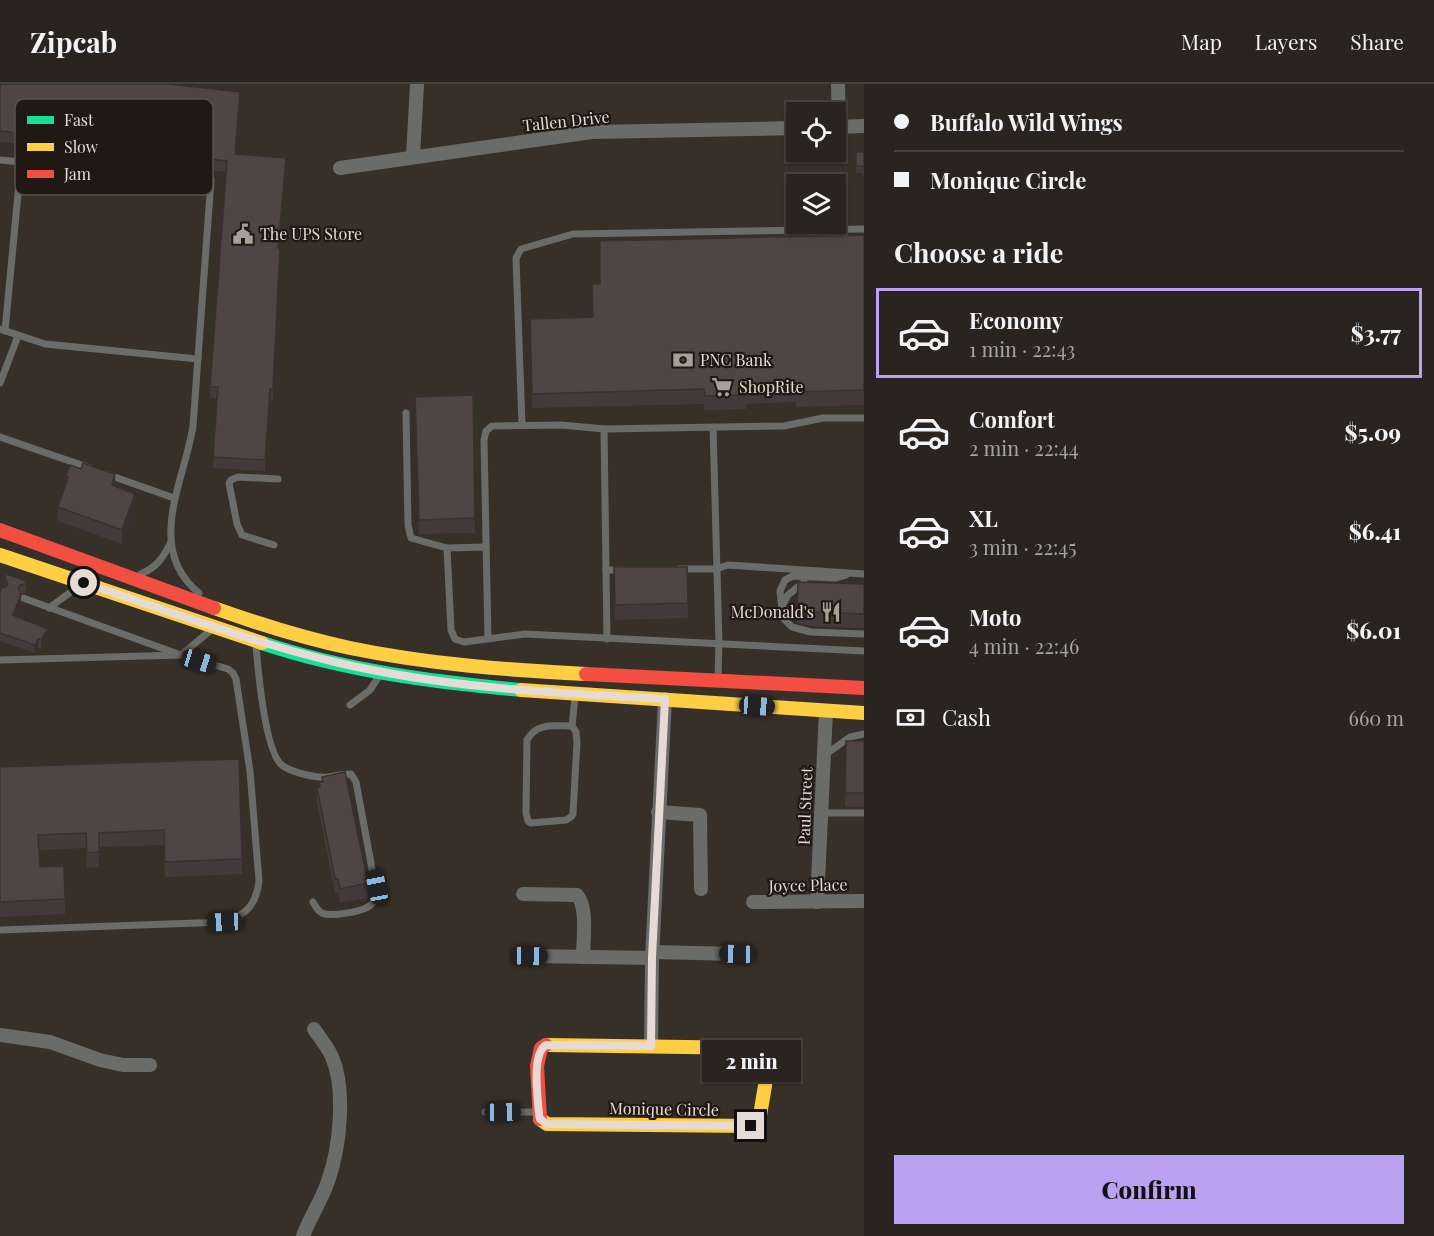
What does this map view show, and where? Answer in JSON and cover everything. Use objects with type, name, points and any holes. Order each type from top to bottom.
[{"type":"main road","points":[[0,530],[225,612],[305,637],[377,653],[525,670],[864,688]]},
{"type":"main road","points":[[0,555],[256,641],[381,672],[446,683],[575,694],[864,713]]},
{"type":"main road","name":"Monique Circle","points":[[546,1045],[762,1049],[768,1056],[769,1062],[759,1120],[751,1126],[547,1124],[540,1119],[539,1112],[537,1066],[541,1048],[546,1045]]},
{"type":"street","points":[[413,157],[417,84]]},
{"type":"street","points":[[838,84],[838,102]]},
{"type":"street","points":[[846,127],[864,126]]},
{"type":"street","name":"Tallen Drive","points":[[340,168],[592,132],[786,128]]},
{"type":"street","points":[[651,1046],[652,955],[665,699]]},
{"type":"street","name":"Paul Street","points":[[817,902],[826,711]]},
{"type":"street","points":[[658,812],[700,815],[701,889]]},
{"type":"street","points":[[523,894],[577,895],[580,898],[584,910],[583,957]]},
{"type":"street","name":"Joyce Place","points":[[753,902],[864,901]]},
{"type":"street","points":[[530,956],[737,954]]},
{"type":"street","points":[[303,1236],[328,1182],[339,1136],[337,1077],[332,1056],[314,1029]]},
{"type":"street","points":[[0,1035],[50,1042],[100,1060],[123,1065],[150,1065]]},
{"type":"lane","points":[[0,160],[15,161]]},
{"type":"lane","points":[[17,195],[3,330],[42,344],[198,359]]},
{"type":"lane","points":[[210,195],[192,437],[174,498],[171,542],[179,568],[187,582],[225,612]]},
{"type":"lane","points":[[522,426],[516,258],[521,249],[573,234],[864,229]]},
{"type":"lane","points":[[0,383],[18,336]]},
{"type":"lane","points":[[406,413],[408,525],[411,538],[447,548],[486,548]]},
{"type":"lane","points":[[488,639],[484,440],[486,431],[492,426],[562,425],[604,429],[784,426],[823,418],[864,418]]},
{"type":"lane","points":[[712,427],[719,643],[718,681]]},
{"type":"lane","points":[[604,429],[607,639]]},
{"type":"lane","points":[[0,437],[174,498]]},
{"type":"lane","points":[[273,545],[242,535],[237,524],[229,483],[238,477],[278,479]]},
{"type":"lane","points":[[0,524],[16,536]]},
{"type":"lane","points":[[121,574],[140,574],[153,569],[163,558],[171,542]]},
{"type":"lane","points":[[447,548],[451,630],[455,639],[464,642],[525,634],[864,651]]},
{"type":"lane","points":[[674,569],[716,569],[728,565],[864,574]]},
{"type":"lane","points":[[606,570],[635,570]]},
{"type":"lane","points":[[848,574],[835,578],[793,576],[785,580],[780,591],[783,618],[792,627],[811,632],[864,634]]},
{"type":"lane","points":[[782,606],[788,596],[811,577]]},
{"type":"lane","points":[[49,608],[84,583]]},
{"type":"lane","points":[[0,930],[225,922],[240,917],[257,896],[258,881],[247,759],[236,679],[233,673],[228,669],[23,598]]},
{"type":"lane","points":[[0,660],[181,654],[215,627]]},
{"type":"lane","points":[[256,641],[261,693],[276,760],[287,768],[316,776],[351,774],[356,782],[377,896],[368,907],[333,915],[318,911],[313,902]]},
{"type":"lane","points":[[350,705],[370,690],[381,672]]},
{"type":"lane","points":[[572,726],[539,727],[533,730],[527,740],[526,813],[531,823],[566,820],[573,814],[577,742],[576,732],[572,726],[575,694]]},
{"type":"lane","points":[[824,756],[850,737],[864,734]]},
{"type":"lane","points":[[237,760],[247,759]]},
{"type":"lane","points":[[821,813],[864,813]]},
{"type":"lane","points":[[485,1112],[539,1112]]},
{"type":"building","points":[[0,84],[168,84],[240,92],[235,154],[286,158],[278,248],[280,249],[273,389],[270,389],[265,460],[213,457],[218,387],[210,387],[227,161],[213,160],[213,99],[15,99],[15,132],[0,131]]},
{"type":"building","points":[[856,152],[864,152],[864,168],[856,166]]},
{"type":"building","points":[[864,235],[864,390],[796,392],[796,388],[746,389],[746,395],[705,396],[704,389],[532,394],[530,319],[593,317],[592,284],[600,284],[600,241]]},
{"type":"building","points":[[473,395],[475,518],[419,520],[415,397]]},
{"type":"building","points":[[83,463],[115,474],[112,485],[135,494],[122,530],[58,507],[70,465],[81,469]]},
{"type":"building","points":[[614,567],[687,567],[688,603],[615,605]]},
{"type":"building","points":[[6,574],[26,581],[18,588],[21,595],[13,615],[48,629],[35,645],[0,633],[0,592],[1,588],[8,584]]},
{"type":"building","points":[[798,582],[864,584],[864,614],[812,612],[797,608]]},
{"type":"building","points":[[846,741],[864,741],[864,793],[845,793]]},
{"type":"building","points":[[239,759],[242,859],[165,862],[164,830],[99,833],[99,852],[87,853],[86,833],[38,835],[40,867],[64,866],[65,899],[0,902],[0,767]]},
{"type":"building","points":[[345,772],[368,883],[340,889],[338,879],[335,879],[317,788],[320,787],[319,782],[323,782],[322,777]]},
{"type":"traffic: fast","points":[[262,643],[326,661],[390,674],[521,690]]},
{"type":"traffic: slow","points":[[0,555],[262,643]]},
{"type":"traffic: slow","points":[[214,608],[298,635],[379,654],[467,666],[586,674]]},
{"type":"traffic: slow","points":[[521,690],[864,713]]},
{"type":"traffic: slow","points":[[540,1119],[547,1124],[751,1126],[759,1121],[769,1062],[765,1053],[755,1048],[546,1045]]},
{"type":"traffic: jam","points":[[0,530],[214,608]]},
{"type":"traffic: jam","points":[[586,674],[864,688]]},
{"type":"traffic: jam","points":[[540,1119],[537,1066],[541,1048],[546,1045]]},
{"type":"place","name":"The UPS Store","points":[[243,234]]},
{"type":"place","name":"PNC Bank","points":[[683,360]]},
{"type":"place","name":"ShopRite","points":[[722,387]]},
{"type":"place","name":"McDonald's","points":[[831,612]]},
{"type":"route","points":[[84,583],[276,647],[400,676],[540,692],[665,699],[652,958],[651,1046],[552,1044],[541,1048],[537,1066],[539,1115],[540,1119],[547,1124],[751,1126]]}]
